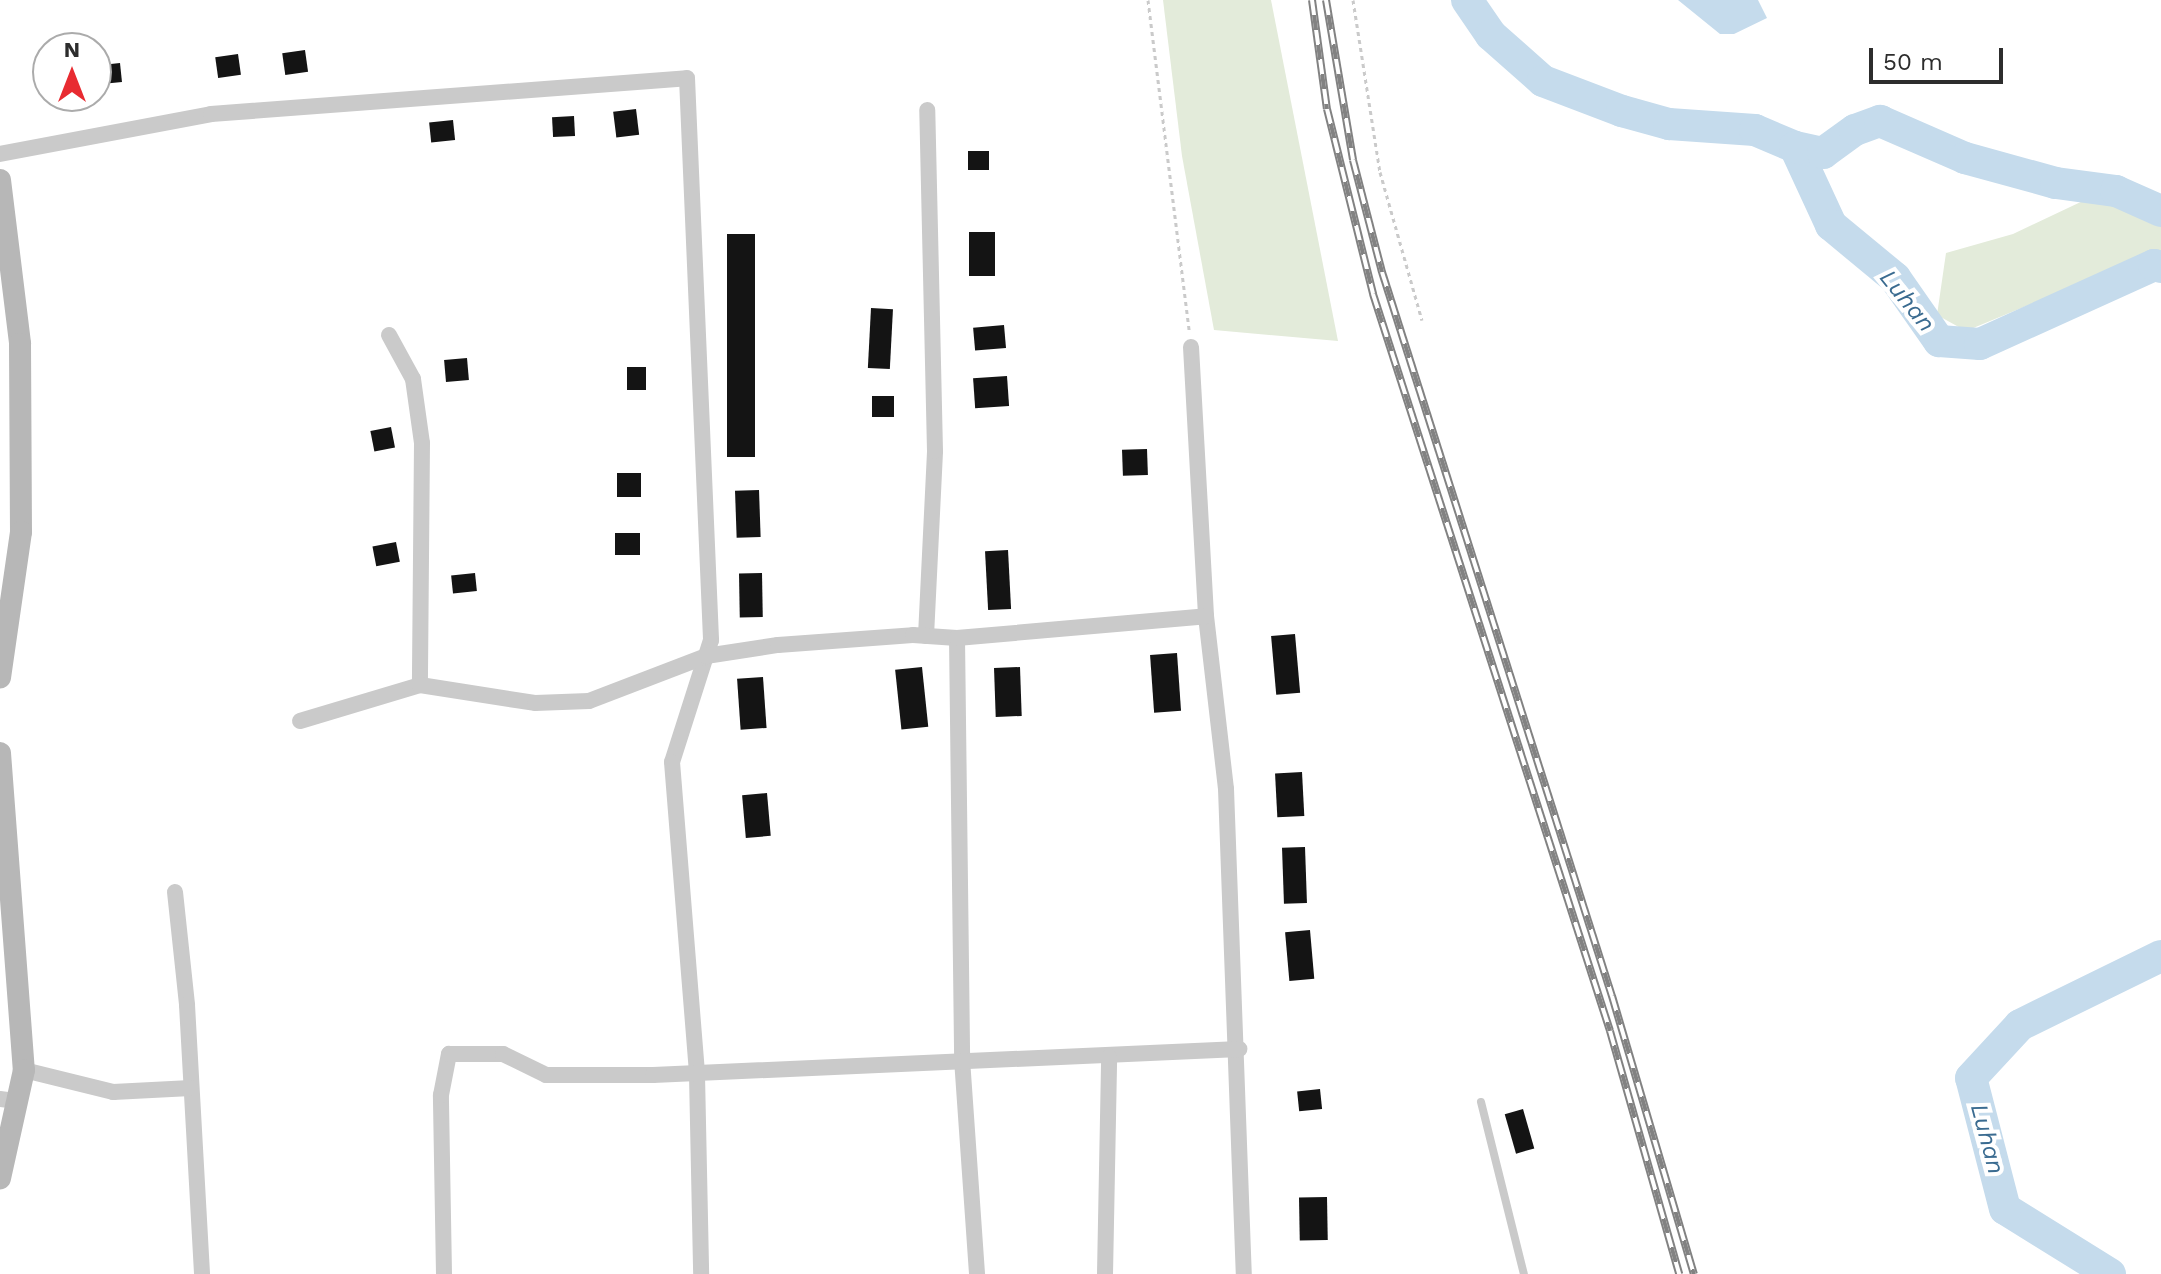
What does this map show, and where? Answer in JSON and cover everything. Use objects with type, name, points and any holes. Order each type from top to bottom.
[{"type":"street","points":[[0,154],[211,114],[687,78],[711,640],[672,762],[697,1075],[701,1274]]},
{"type":"street","points":[[926,636],[935,451],[927,110]]},
{"type":"street","points":[[0,180],[20,344],[21,532],[0,677]]},
{"type":"street","points":[[389,335],[413,379],[422,443],[420,685]]},
{"type":"street","points":[[1191,347],[1206,616],[1226,789],[1239,1049],[1244,1274]]},
{"type":"street","points":[[300,721],[420,685],[535,703],[589,701],[706,656],[778,645],[926,636],[957,638],[1206,616]]},
{"type":"street","points":[[957,638],[962,1059],[977,1274]]},
{"type":"street","points":[[0,753],[24,1070],[8,1100],[0,1178]]},
{"type":"street","points":[[175,892],[202,1274]]},
{"type":"street","points":[[444,1274],[441,1095],[449,1054],[503,1054],[546,1075],[697,1075],[962,1059],[1109,1057],[1239,1049]]},
{"type":"street","points":[[1105,1274],[1109,1057]]},
{"type":"street","points":[[24,1070],[113,1092],[191,1088]]},
{"type":"lane","points":[[1481,1102],[1524,1274]]},
{"type":"path","points":[[1148,0],[1191,347]]},
{"type":"path","points":[[1353,0],[1380,172],[1422,320]]},
{"type":"green space","points":[[1163,0],[1271,0],[1338,341],[1214,330],[1182,156]]},
{"type":"green space","points":[[2087,199],[2161,215],[2161,256],[2147,256],[1966,331],[1937,315],[1946,253],[2013,234]]},
{"type":"water","points":[[1678,0],[1758,0],[1767,18],[1734,34],[1720,34]]},
{"type":"building","points":[[305,50],[308,72],[285,75],[282,53]]},
{"type":"building","points":[[238,54],[241,75],[218,78],[215,57]]},
{"type":"building","points":[[120,63],[122,82],[112,83],[112,64]]},
{"type":"building","points":[[636,109],[639,135],[616,138],[613,112]]},
{"type":"building","points":[[574,116],[575,136],[553,137],[552,117]]},
{"type":"building","points":[[453,120],[455,140],[431,142],[429,123]]},
{"type":"building","points":[[968,151],[989,151],[989,170],[968,170]]},
{"type":"building","points":[[969,232],[995,232],[995,276],[969,276]]},
{"type":"building","points":[[727,234],[755,234],[755,457],[727,457]]},
{"type":"building","points":[[871,308],[893,309],[890,369],[868,368]]},
{"type":"building","points":[[1004,325],[1006,348],[975,351],[973,328]]},
{"type":"building","points":[[467,358],[469,380],[446,382],[444,360]]},
{"type":"building","points":[[627,367],[646,367],[646,390],[627,390]]},
{"type":"building","points":[[1007,376],[1009,406],[975,408],[973,378]]},
{"type":"building","points":[[872,396],[894,396],[894,417],[872,417]]},
{"type":"building","points":[[391,427],[395,448],[374,452],[370,431]]},
{"type":"building","points":[[1147,449],[1148,475],[1123,476],[1122,450]]},
{"type":"building","points":[[617,473],[641,473],[641,497],[617,497]]},
{"type":"building","points":[[759,490],[761,537],[737,538],[735,491]]},
{"type":"building","points":[[615,533],[640,533],[640,555],[615,555]]},
{"type":"building","points":[[396,542],[400,562],[376,566],[372,547]]},
{"type":"building","points":[[1008,550],[1011,609],[988,610],[985,551]]},
{"type":"building","points":[[475,573],[477,591],[453,593],[451,576]]},
{"type":"building","points":[[739,573],[762,573],[763,617],[740,617]]},
{"type":"building","points":[[1295,634],[1300,693],[1276,695],[1271,636]]},
{"type":"building","points":[[1177,653],[1181,711],[1154,713],[1150,655]]},
{"type":"building","points":[[922,667],[928,727],[901,729],[895,670]]},
{"type":"building","points":[[1020,667],[1022,716],[996,717],[994,668]]},
{"type":"building","points":[[763,677],[767,728],[741,730],[737,679]]},
{"type":"building","points":[[1302,772],[1304,816],[1277,817],[1275,773]]},
{"type":"building","points":[[767,793],[771,836],[746,838],[742,795]]},
{"type":"building","points":[[1305,847],[1307,903],[1284,904],[1282,848]]},
{"type":"building","points":[[1310,930],[1314,979],[1289,981],[1285,932]]},
{"type":"building","points":[[1320,1089],[1322,1109],[1299,1111],[1297,1091]]},
{"type":"building","points":[[1523,1109],[1534,1148],[1516,1154],[1505,1114]]},
{"type":"building","points":[[1299,1197],[1327,1197],[1328,1240],[1300,1240]]},
{"type":"waterway","name":"Luhan","points":[[1467,0],[1491,35],[1543,81],[1622,111],[1669,124],[1755,130],[1795,147],[1831,225],[1895,278],[1939,341],[1980,344],[2154,265],[2161,267]]},
{"type":"waterway","name":"Luhan","points":[[1795,147],[1823,153],[1855,130],[1880,121],[1965,158],[2056,183],[2116,191],[2161,211]]},
{"type":"waterway","name":"Luhan","points":[[2110,1274],[2005,1209],[1971,1078],[2020,1025],[2161,956]]},
{"type":"railway","points":[[1312,0],[1327,109],[1373,294],[1610,1031],[1679,1274]]},
{"type":"railway","points":[[1326,0],[1353,160],[1382,272],[1612,996],[1694,1274]]}]
